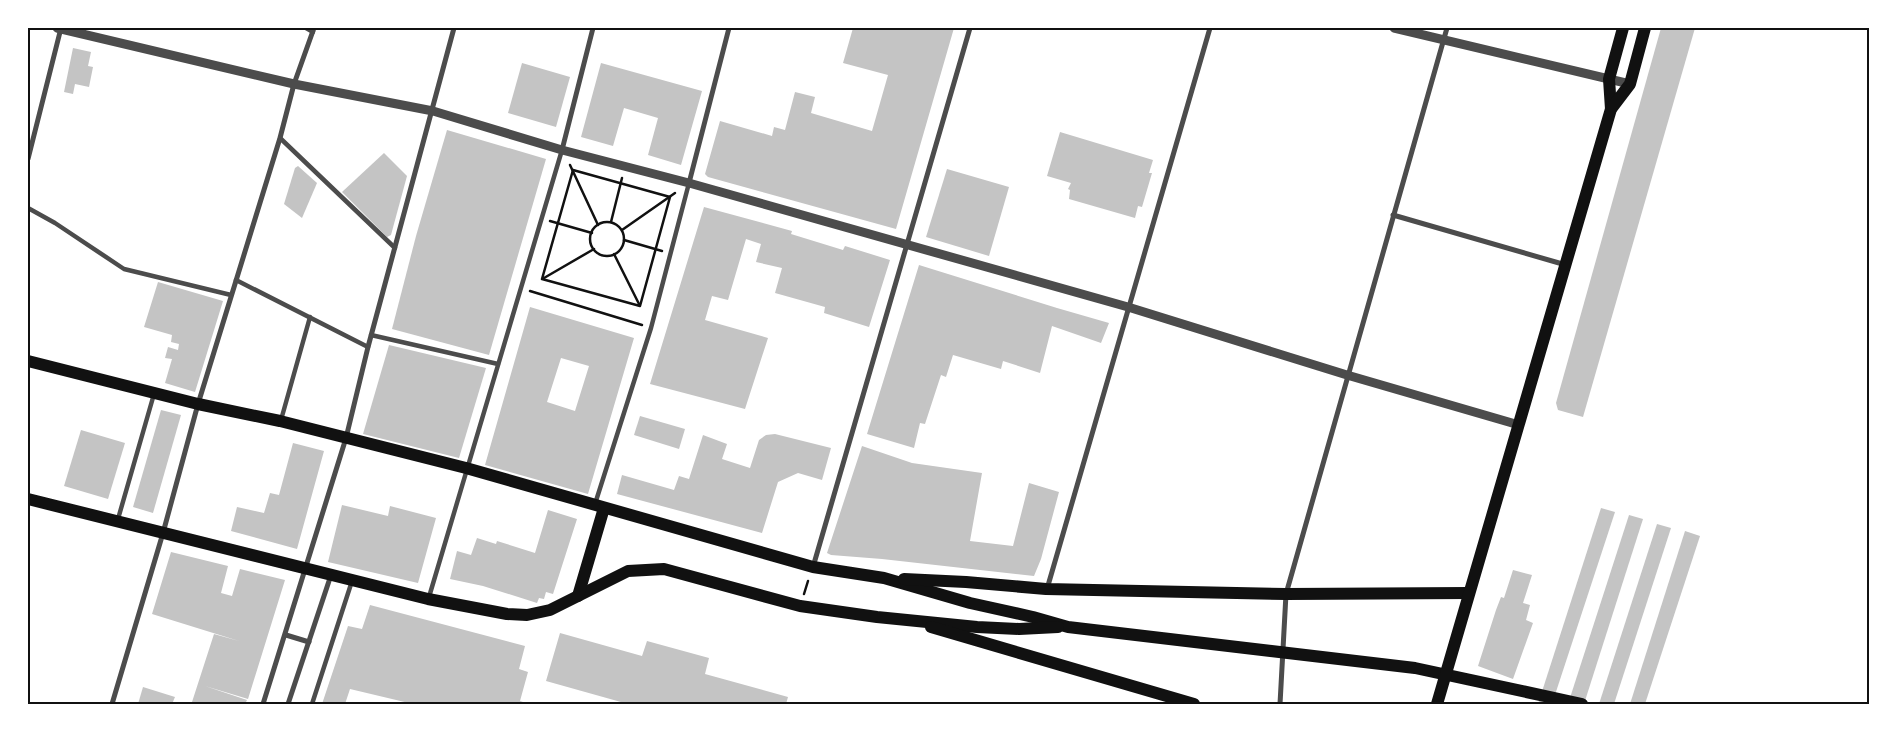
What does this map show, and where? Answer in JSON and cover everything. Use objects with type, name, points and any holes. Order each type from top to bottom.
[{"type":"main road","points":[[1437,704],[1611,109],[1609,79],[1623,28]]},
{"type":"main road","points":[[1611,109],[1630,84],[1645,28]]},
{"type":"main road","points":[[28,361],[198,404],[280,421],[466,468],[813,567],[884,578],[966,582],[1046,589],[1286,594],[1469,594]]},
{"type":"main road","points":[[28,499],[428,599],[507,614],[527,615],[550,610],[628,571],[664,569],[800,606],[905,620],[1019,629],[1068,627]]},
{"type":"main road","points":[[578,596],[599,507]]},
{"type":"main road","points":[[884,578],[970,603],[1068,627],[1414,668],[1582,704]]},
{"type":"main road","points":[[905,620],[1194,704]]},
{"type":"street","points":[[28,159],[60,28],[294,84],[433,111],[562,150],[689,183],[1128,308],[1519,425]]},
{"type":"street","points":[[112,704],[163,533],[198,404],[280,138],[294,84],[313,30],[306,28]]},
{"type":"street","points":[[263,704],[346,438],[371,335],[454,28]]},
{"type":"street","points":[[428,599],[542,219],[594,28]]},
{"type":"street","points":[[599,507],[651,328],[728,28]]},
{"type":"street","points":[[813,567],[970,28]]},
{"type":"street","points":[[1046,589],[1210,28]]},
{"type":"street","points":[[1394,28],[1630,84]]},
{"type":"street","points":[[1280,704],[1286,594],[1447,28]]},
{"type":"street","points":[[280,138],[395,248]]},
{"type":"street","points":[[28,208],[55,222],[124,269],[231,295]]},
{"type":"street","points":[[1393,215],[1566,265]]},
{"type":"street","points":[[236,280],[368,347]]},
{"type":"street","points":[[280,421],[310,317]]},
{"type":"street","points":[[371,335],[498,364]]},
{"type":"street","points":[[117,521],[154,393]]},
{"type":"street","points":[[288,704],[331,574]]},
{"type":"street","points":[[312,704],[352,580]]},
{"type":"street","points":[[286,635],[309,642]]},
{"type":"path","points":[[562,150],[598,224]]},
{"type":"path","points":[[611,222],[625,166]]},
{"type":"path","points":[[573,170],[670,197]]},
{"type":"path","points":[[542,279],[573,170]]},
{"type":"path","points":[[622,230],[689,183]]},
{"type":"path","points":[[640,306],[670,197]]},
{"type":"path","points":[[542,219],[592,233]]},
{"type":"path","points":[[611,222],[622,230],[624,240],[619,251],[614,254],[603,255],[594,249],[590,238],[598,224],[611,222]]},
{"type":"path","points":[[624,240],[670,253]]},
{"type":"path","points":[[542,279],[594,249]]},
{"type":"path","points":[[614,254],[640,306]]},
{"type":"path","points":[[542,279],[640,306]]},
{"type":"path","points":[[520,288],[651,328]]},
{"type":"path","points":[[800,606],[813,567]]},
{"type":"building","points":[[853,28],[954,28],[896,229],[708,177],[705,174],[720,121],[772,136],[774,127],[785,130],[795,92],[815,97],[811,113],[872,131],[888,75],[843,63]]},
{"type":"building","points":[[1661,28],[1695,28],[1583,417],[1558,410],[1556,403]]},
{"type":"building","points":[[73,48],[91,52],[88,66],[93,67],[89,87],[75,84],[73,94],[64,92]]},
{"type":"building","points":[[522,63],[570,77],[556,127],[508,113]]},
{"type":"building","points":[[601,63],[702,91],[681,165],[648,155],[658,118],[624,108],[613,146],[581,137]]},
{"type":"building","points":[[447,130],[546,159],[489,355],[392,329],[416,236]]},
{"type":"building","points":[[1060,132],[1153,160],[1149,173],[1152,173],[1142,207],[1138,206],[1135,218],[1069,199],[1070,190],[1068,189],[1071,183],[1047,176]]},
{"type":"building","points":[[384,153],[407,176],[391,235],[387,237],[342,192]]},
{"type":"building","points":[[298,166],[317,183],[302,218],[284,204],[295,168]]},
{"type":"building","points":[[947,169],[1009,187],[989,256],[926,237]]},
{"type":"building","points":[[704,207],[792,231],[791,234],[843,250],[845,246],[890,260],[869,327],[824,313],[825,307],[775,293],[782,268],[756,262],[761,244],[746,239],[728,300],[712,296],[705,320],[768,338],[745,409],[650,384]]},
{"type":"building","points":[[919,265],[1109,323],[1101,343],[1052,326],[1040,373],[1003,361],[1001,369],[953,355],[946,377],[941,375],[925,424],[920,423],[914,448],[867,434]]},
{"type":"building","points":[[158,282],[223,301],[195,392],[165,383],[172,359],[165,358],[168,347],[178,350],[179,344],[171,342],[172,335],[144,327]]},
{"type":"building","points":[[530,307],[634,338],[588,494],[485,465]],"holes":[[[561,358],[589,366],[575,411],[547,402]]]},
{"type":"building","points":[[389,345],[486,368],[459,458],[363,434]]},
{"type":"building","points":[[161,410],[181,415],[153,513],[133,507]]},
{"type":"building","points":[[640,416],[685,429],[679,449],[634,435]]},
{"type":"building","points":[[81,430],[125,443],[108,499],[64,486]]},
{"type":"building","points":[[775,434],[831,448],[822,480],[798,473],[778,482],[762,533],[617,494],[622,475],[674,490],[679,476],[689,479],[703,435],[727,444],[722,459],[750,468],[759,440],[766,435]]},
{"type":"building","points":[[293,443],[324,451],[297,549],[231,531],[237,507],[264,513],[270,493],[279,495]]},
{"type":"building","points":[[862,446],[912,463],[982,473],[970,541],[1013,546],[1029,483],[1059,492],[1041,559],[1034,576],[831,555],[827,553]]},
{"type":"building","points":[[342,505],[388,516],[390,506],[436,518],[418,583],[328,562]]},
{"type":"building","points":[[1601,508],[1615,512],[1552,704],[1538,704]]},
{"type":"building","points":[[548,510],[577,519],[553,594],[546,592],[544,599],[539,598],[537,603],[483,586],[450,579],[457,551],[471,555],[477,538],[496,544],[497,541],[535,553]]},
{"type":"building","points":[[1629,515],[1643,519],[1584,704],[1568,704]]},
{"type":"building","points":[[1657,524],[1671,528],[1614,704],[1599,704]]},
{"type":"building","points":[[1685,531],[1700,536],[1645,704],[1630,704]]},
{"type":"building","points":[[171,552],[228,566],[221,593],[232,596],[240,569],[285,580],[248,699],[205,686],[247,700],[245,704],[201,704],[192,702],[214,634],[239,641],[152,614]]},
{"type":"building","points":[[1513,570],[1532,575],[1523,603],[1530,605],[1526,620],[1533,623],[1513,679],[1478,666],[1496,610],[1501,597],[1504,598]]},
{"type":"building","points":[[370,605],[525,646],[519,669],[528,672],[520,701],[529,704],[413,704],[350,689],[345,704],[322,704],[348,626],[362,629]]},
{"type":"building","points":[[560,633],[642,656],[647,641],[709,658],[705,674],[788,697],[786,704],[628,704],[546,681]]},
{"type":"building","points":[[143,687],[175,697],[172,704],[138,704]]}]
